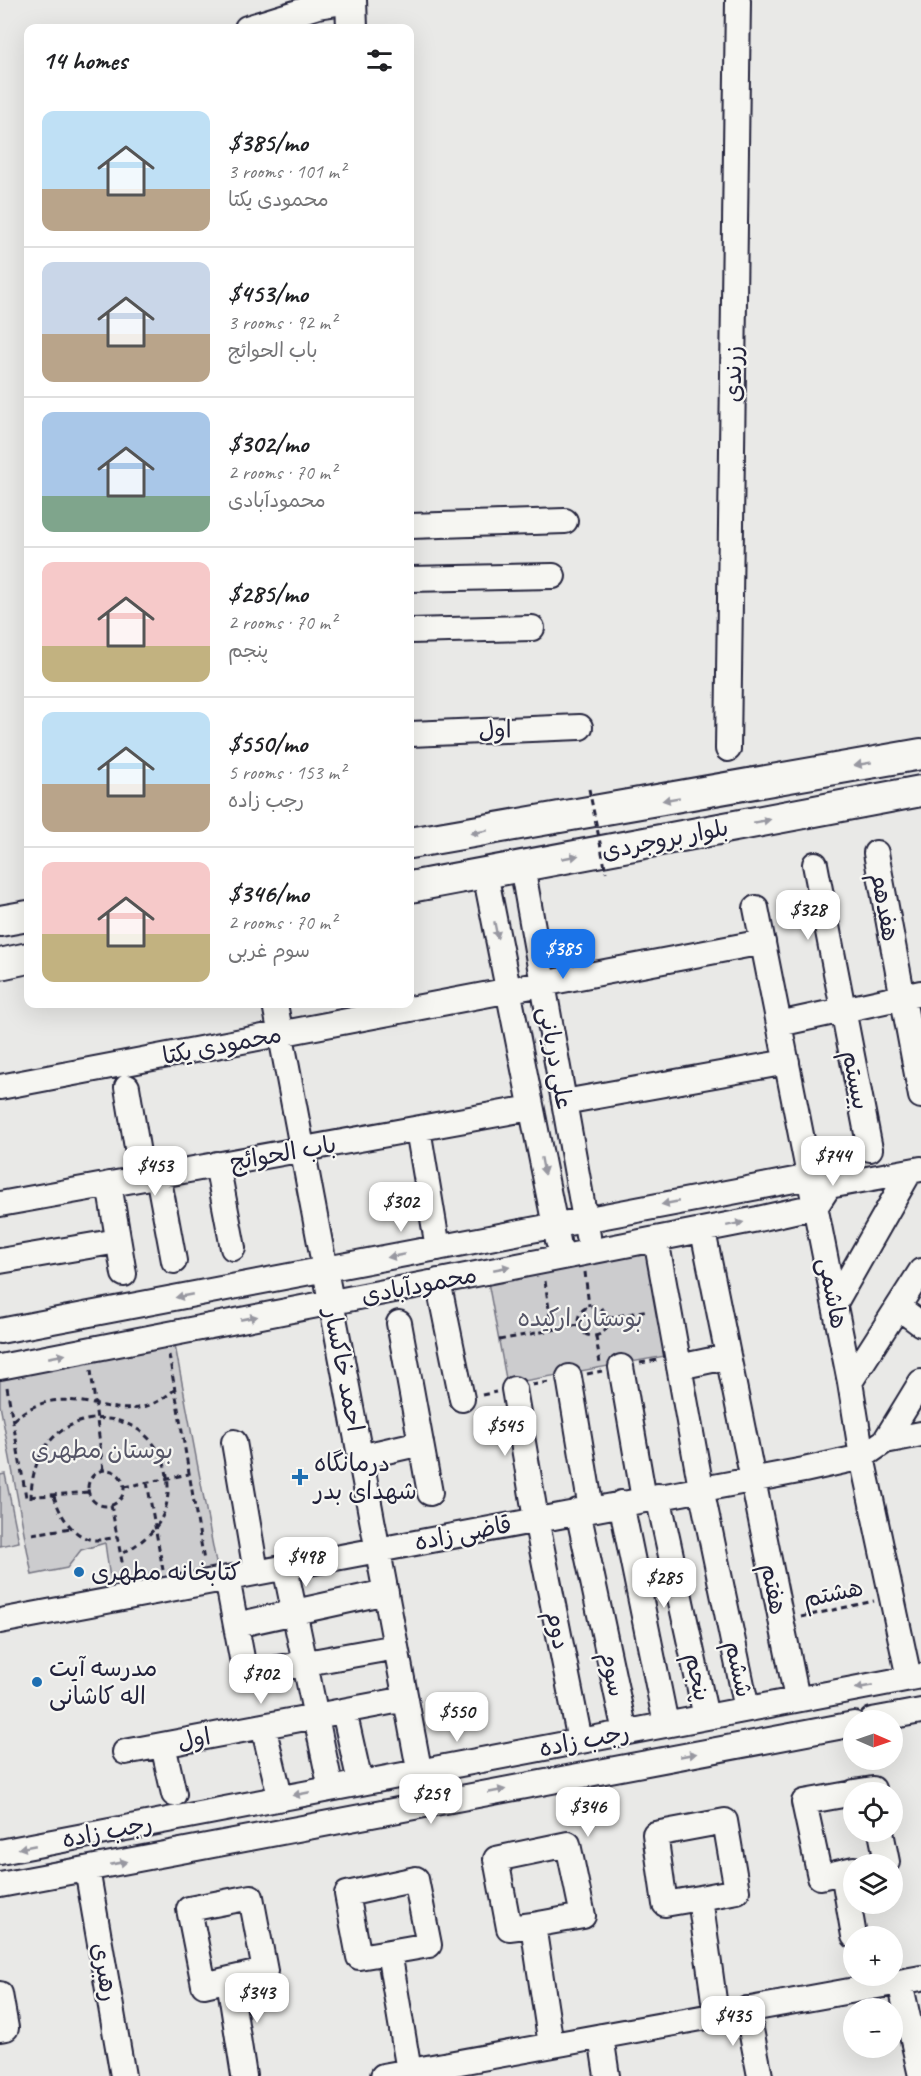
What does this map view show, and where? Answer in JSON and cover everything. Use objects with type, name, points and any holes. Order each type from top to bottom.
[{"type":"main road","name":"بلوار بروجردی","points":[[414,842],[921,754]]},
{"type":"main road","name":"بلوار بروجردی","points":[[414,886],[921,790]]},
{"type":"main road","points":[[0,921],[24,917]]},
{"type":"main road","points":[[0,964],[24,959]]},
{"type":"street","name":"زرندی","points":[[728,748],[738,0]]},
{"type":"street","points":[[260,24],[318,6],[351,10]]},
{"type":"street","points":[[414,526],[566,521]]},
{"type":"street","points":[[414,579],[554,576]]},
{"type":"street","points":[[414,631],[532,628]]},
{"type":"street","name":"اول","points":[[414,734],[580,726]]},
{"type":"street","name":"هفدهم","points":[[876,853],[911,995],[921,1096]]},
{"type":"street","name":"بیستم","points":[[815,864],[870,1149]]},
{"type":"street","name":"علی دریانی","points":[[522,866],[585,1220],[569,1258]]},
{"type":"street","points":[[485,873],[555,1226],[569,1258]]},
{"type":"street","name":"هاشمی","points":[[756,908],[787,1062],[818,1190],[862,1457],[893,1597],[915,1677]]},
{"type":"street","name":"محمودی یکتا","points":[[414,1005],[508,991],[763,942]]},
{"type":"street","points":[[779,1024],[911,995]]},
{"type":"street","name":"احمد خاکسار","points":[[276,1008],[425,1805]]},
{"type":"street","name":"محمودی یکتا","points":[[0,1087],[281,1034],[396,1008]]},
{"type":"street","points":[[564,1102],[787,1062]]},
{"type":"street","points":[[127,1087],[174,1261]]},
{"type":"street","name":"باب الحوائج","points":[[0,1204],[531,1108]]},
{"type":"street","points":[[418,1129],[438,1248]]},
{"type":"street","points":[[217,1164],[233,1248]]},
{"type":"street","points":[[835,1302],[915,1170]]},
{"type":"street","name":"محمودآبادی","points":[[0,1332],[585,1220],[818,1190],[915,1170]]},
{"type":"street","points":[[109,1184],[124,1274]]},
{"type":"street","name":"محمودآبادی","points":[[3,1377],[89,1350],[703,1231],[818,1190]]},
{"type":"street","name":"هفتم","points":[[703,1231],[726,1357],[797,1700]]},
{"type":"street","name":"ششم","points":[[656,1239],[701,1488],[747,1709]]},
{"type":"street","points":[[0,1261],[118,1241]]},
{"type":"street","points":[[850,1382],[921,1271]]},
{"type":"street","points":[[438,1281],[462,1399]]},
{"type":"street","points":[[898,1307],[921,1324]]},
{"type":"street","points":[[399,1323],[430,1493]]},
{"type":"street","points":[[678,1362],[726,1357]]},
{"type":"street","points":[[611,1369],[641,1499],[666,1724]]},
{"type":"street","name":"سوم","points":[[569,1377],[584,1510],[625,1732]]},
{"type":"street","points":[[885,1441],[921,1382]]},
{"type":"street","name":"دوم","points":[[514,1389],[536,1519],[580,1741]]},
{"type":"street","name":"قاضی زاده","points":[[0,1621],[164,1575],[227,1578],[862,1457],[885,1441],[921,1434]]},
{"type":"street","points":[[234,1442],[256,1572]]},
{"type":"street","points":[[360,1457],[421,1443]]},
{"type":"street","name":"پنجم","points":[[641,1499],[706,1717]]},
{"type":"street","points":[[285,1567],[327,1776]]},
{"type":"street","points":[[227,1578],[243,1666],[304,1664],[396,1647]]},
{"type":"street","points":[[236,1625],[386,1592]]},
{"type":"street","name":"رجب زاده","points":[[0,1852],[915,1677]]},
{"type":"street","name":"اول","points":[[125,1752],[406,1699]]},
{"type":"street","points":[[344,1711],[357,1769]]},
{"type":"street","points":[[903,1714],[921,1711]]},
{"type":"street","points":[[263,1726],[277,1784]]},
{"type":"street","name":"رجب زاده","points":[[0,1885],[843,1726]]},
{"type":"street","points":[[163,1745],[174,1794]]},
{"type":"street","points":[[843,1794],[804,1802],[820,1877],[843,1872]]},
{"type":"street","name":"رهبری","points":[[87,1869],[123,2076]]},
{"type":"street","points":[[700,1898],[716,2015]]},
{"type":"street","points":[[532,1925],[551,2045]]},
{"type":"street","points":[[389,1952],[408,2071]]},
{"type":"street","points":[[229,1980],[244,2076]]},
{"type":"street","points":[[911,1980],[921,2076]]},
{"type":"street","points":[[383,2076],[747,2009],[844,1986]]},
{"type":"street","points":[[0,1994],[6,2028],[0,2029]]},
{"type":"street","points":[[747,2009],[760,2076]]},
{"type":"street","points":[[601,2036],[607,2076]]},
{"type":"path","points":[[589,789],[606,872]]},
{"type":"path","points":[[569,1258],[590,1306]]},
{"type":"path","points":[[552,1330],[569,1258]]},
{"type":"path","points":[[590,1306],[604,1310],[608,1318],[606,1329],[596,1336],[584,1333],[578,1325],[581,1311],[590,1306]]},
{"type":"path","points":[[608,1318],[651,1310]]},
{"type":"path","points":[[499,1340],[578,1325]]},
{"type":"path","points":[[596,1336],[611,1369]]},
{"type":"path","points":[[89,1350],[95,1419],[103,1470]]},
{"type":"path","points":[[169,1354],[204,1562],[194,1564]]},
{"type":"path","points":[[462,1399],[611,1369],[678,1362]]},
{"type":"path","points":[[3,1377],[26,1497],[31,1499],[89,1492]]},
{"type":"path","points":[[12,1420],[26,1409],[63,1398],[94,1402],[117,1410],[134,1410],[165,1398],[175,1389]]},
{"type":"path","points":[[31,1499],[31,1477],[38,1456],[51,1438],[69,1425],[95,1419],[112,1419],[133,1426],[150,1439],[163,1458],[168,1478],[168,1503],[155,1529],[142,1543],[121,1554]]},
{"type":"path","points":[[103,1470],[115,1472],[124,1487],[121,1499],[111,1505],[95,1502],[89,1492],[92,1476],[103,1470]]},
{"type":"path","points":[[124,1487],[189,1474]]},
{"type":"path","points":[[147,1482],[164,1575]]},
{"type":"path","points":[[54,1496],[58,1510],[71,1528],[90,1540],[118,1537]]},
{"type":"path","points":[[111,1505],[121,1554],[123,1577],[133,1575]]},
{"type":"path","points":[[32,1534],[71,1528]]},
{"type":"path","name":"هشتم","points":[[780,1621],[893,1597]]},
{"type":"green space","name":"بوستان ارکیده","points":[[652,1252],[671,1355],[507,1384],[488,1282]]},
{"type":"green space","name":"بوستان مطهری","points":[[173,1335],[217,1568],[111,1586],[105,1543],[81,1550],[67,1568],[32,1575],[0,1405],[0,1371]]},
{"type":"green space","points":[[5,1474],[19,1542],[0,1546],[0,1475]]},
{"type":"place","name":"درمانگاه شهدای بدر","points":[[300,1477]]},
{"type":"place","name":"کتابخانه مطهری","points":[[79,1572]]},
{"type":"place","name":"مدرسه آیت اله کاشانی","points":[[37,1682]]}]
